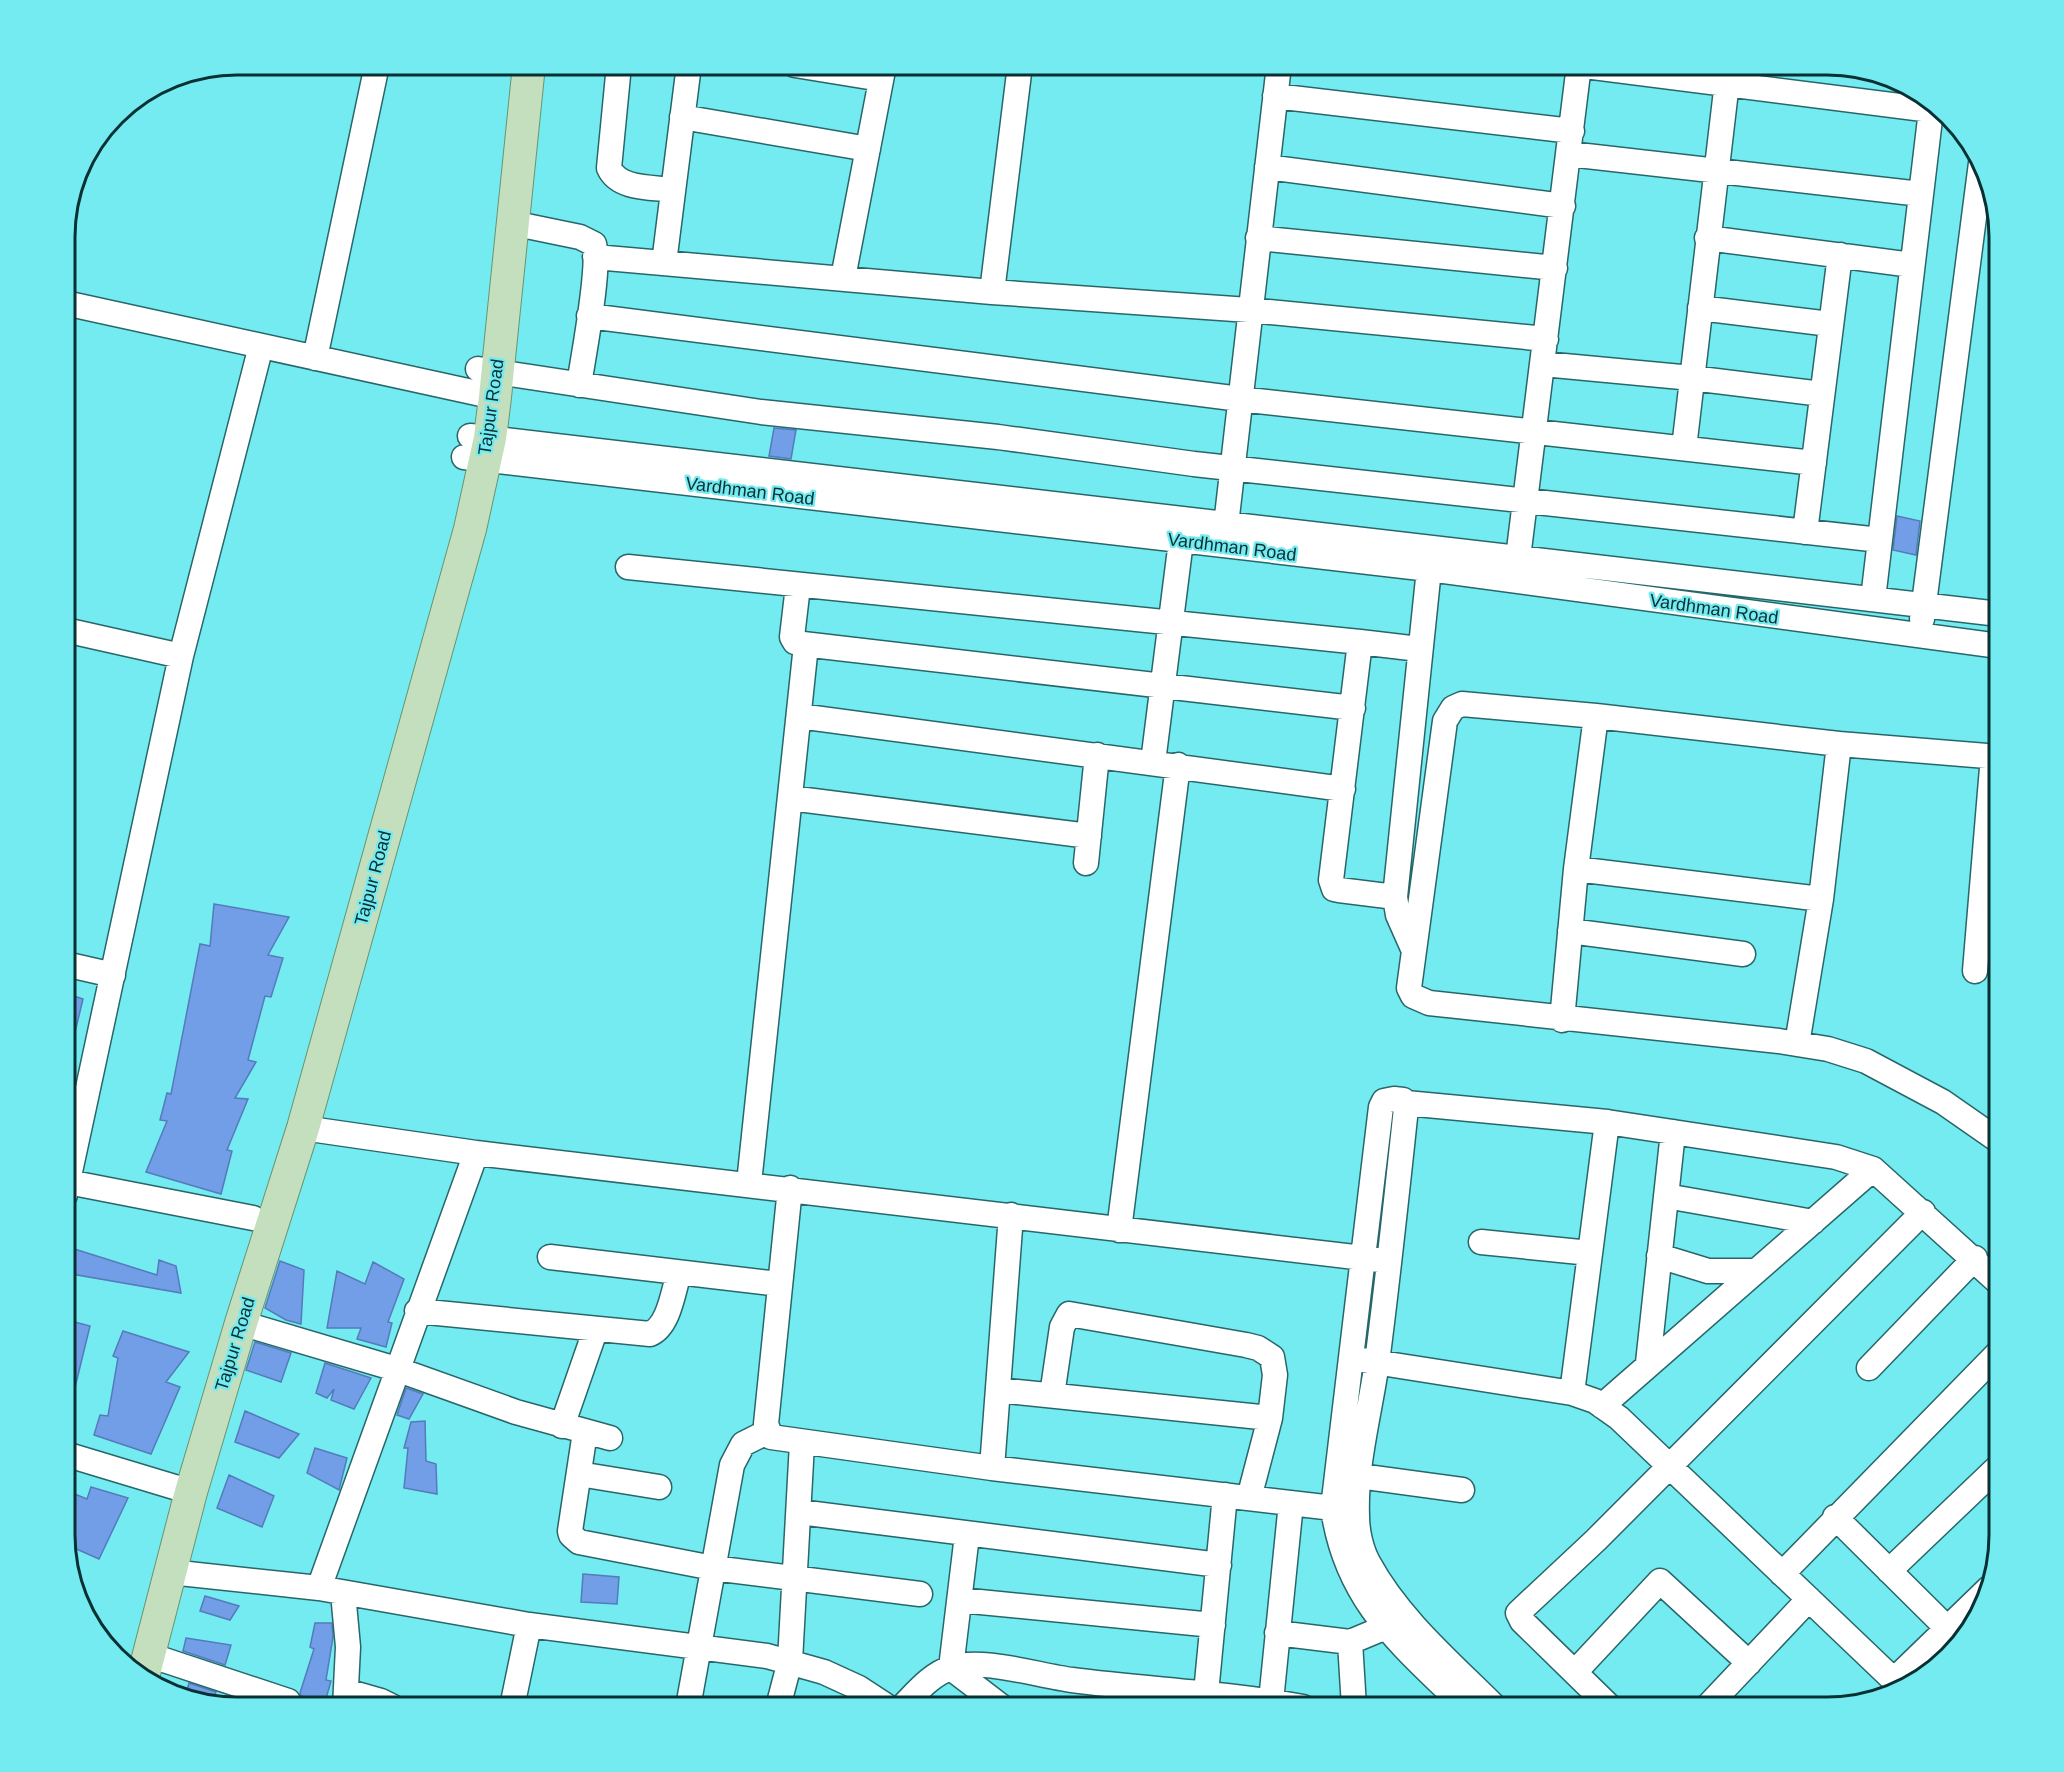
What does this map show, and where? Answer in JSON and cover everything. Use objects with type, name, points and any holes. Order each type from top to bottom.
[{"type":"main road","name":"Tajpur Road","points":[[487,383],[508,75]]},
{"type":"main road","name":"Tajpur Road","points":[[140,1664],[170,1572],[182,1489],[241,1323],[303,1128],[470,528],[477,448],[512,223],[528,75]]},
{"type":"main road","name":"Tajpur Road","points":[[139,1664],[182,1489],[253,1218],[354,874],[450,524],[477,448]]},
{"type":"street","points":[[315,358],[375,75]]},
{"type":"street","points":[[618,75],[609,168],[616,178],[626,183],[673,190]]},
{"type":"street","points":[[664,262],[688,75]]},
{"type":"street","points":[[843,278],[881,75]]},
{"type":"street","points":[[992,292],[1019,75]]},
{"type":"street","points":[[1226,525],[1278,75]]},
{"type":"street","points":[[1516,571],[1527,501],[1577,75]]},
{"type":"street","points":[[1684,448],[1728,75]]},
{"type":"street","points":[[1740,75],[1918,104]]},
{"type":"street","points":[[1275,96],[1570,142],[1716,171],[1921,194]]},
{"type":"street","points":[[1873,599],[1931,113]]},
{"type":"street","points":[[682,117],[868,149]]},
{"type":"street","points":[[1267,167],[1563,206]]},
{"type":"street","points":[[1919,636],[1979,181]]},
{"type":"street","points":[[512,223],[586,239],[594,244],[590,316],[579,385]]},
{"type":"street","points":[[1258,238],[1555,268]]},
{"type":"street","points":[[1707,238],[1912,265]]},
{"type":"street","points":[[1805,532],[1840,255]]},
{"type":"street","points":[[595,257],[992,292],[1249,310],[1546,339]]},
{"type":"street","points":[[75,305],[315,358],[487,383],[579,385],[761,412],[998,437],[1231,468],[1880,540]]},
{"type":"street","points":[[1700,308],[1830,324]]},
{"type":"street","points":[[590,316],[1240,399],[1535,430],[1814,463]]},
{"type":"street","points":[[75,1148],[181,656],[261,346]]},
{"type":"street","points":[[1543,364],[1692,378],[1822,394]]},
{"type":"street","name":"Vardhman Road","points":[[477,448],[1181,541],[1429,569],[1516,571],[1873,599],[1989,613]]},
{"type":"street","name":"Vardhman Road","points":[[477,448],[1226,525],[1919,636],[1989,645]]},
{"type":"street","points":[[1152,762],[1164,686],[1181,541]]},
{"type":"street","points":[[628,567],[798,586],[1172,620],[1419,650]]},
{"type":"street","points":[[1414,951],[1398,915],[1395,897],[1429,569]]},
{"type":"street","points":[[798,586],[792,637],[795,642],[806,645],[1353,708]]},
{"type":"street","points":[[75,632],[181,656]]},
{"type":"street","points":[[1360,642],[1332,885],[1339,890],[1395,897]]},
{"type":"street","points":[[749,1183],[806,645]]},
{"type":"street","points":[[1989,756],[1839,744],[1470,703],[1453,708],[1445,721],[1409,988],[1413,996],[1420,1000],[1562,1020],[1828,1049],[1866,1061],[1943,1102],[1989,1133]]},
{"type":"street","points":[[799,716],[1178,765],[1343,789]]},
{"type":"street","points":[[1562,1020],[1576,869],[1596,716]]},
{"type":"street","points":[[1797,1044],[1821,899],[1839,744]]},
{"type":"street","points":[[1086,863],[1097,755]]},
{"type":"street","points":[[1119,1230],[1178,765]]},
{"type":"street","points":[[790,798],[1089,836]]},
{"type":"street","points":[[1975,971],[1989,828]]},
{"type":"street","points":[[1576,869],[1821,899]]},
{"type":"street","points":[[1570,932],[1743,954]]},
{"type":"street","points":[[75,966],[113,975]]},
{"type":"street","points":[[1456,1697],[1386,1627],[1367,1602],[1344,1561],[1337,1538],[1333,1508],[1353,1359],[1381,1105],[1386,1100],[1607,1122],[1836,1157],[1873,1169],[1989,1272]]},
{"type":"street","points":[[1406,1103],[1377,1362],[1359,1476],[1357,1516],[1359,1538],[1368,1563],[1420,1632],[1485,1697]]},
{"type":"street","points":[[1572,1393],[1607,1122]]},
{"type":"street","points":[[303,1128],[476,1153],[749,1183],[1119,1230],[1389,1260]]},
{"type":"street","points":[[1648,1363],[1673,1132]]},
{"type":"street","points":[[319,1588],[396,1369],[476,1153]]},
{"type":"street","points":[[1602,1406],[1648,1363],[1873,1169]]},
{"type":"street","points":[[767,1432],[778,1284],[790,1188]]},
{"type":"street","points":[[75,1190],[253,1218]]},
{"type":"street","points":[[1666,1196],[1813,1221]]},
{"type":"street","points":[[1600,1697],[1522,1621],[1518,1613],[1596,1540],[1923,1212]]},
{"type":"street","points":[[992,1468],[1011,1215]]},
{"type":"street","points":[[1481,1242],[1590,1253]]},
{"type":"street","points":[[1659,1256],[1708,1271],[1755,1271]]},
{"type":"street","points":[[550,1257],[778,1284]]},
{"type":"street","points":[[1869,1368],[1975,1258]]},
{"type":"street","points":[[417,1311],[595,1331],[632,1334],[656,1332],[665,1317],[679,1273]]},
{"type":"street","points":[[1052,1395],[1062,1327],[1065,1317],[1074,1314],[1246,1345],[1267,1352],[1275,1365],[1270,1418],[1249,1498]]},
{"type":"street","points":[[241,1323],[396,1369],[516,1412],[610,1438]]},
{"type":"street","points":[[562,1426],[595,1331]]},
{"type":"street","points":[[1353,1359],[1572,1393],[1602,1406],[1619,1418],[1895,1681]]},
{"type":"street","points":[[1782,1574],[1835,1517],[1989,1368]]},
{"type":"street","points":[[998,1390],[1270,1418]]},
{"type":"street","points":[[585,1432],[570,1531],[575,1540],[713,1568],[920,1594]]},
{"type":"street","points":[[767,1432],[778,1439],[802,1443],[1333,1508]]},
{"type":"street","points":[[690,1697],[736,1453],[750,1438],[767,1432]]},
{"type":"street","points":[[781,1697],[790,1661],[802,1443]]},
{"type":"street","points":[[75,1457],[182,1489]]},
{"type":"street","points":[[579,1474],[659,1488]]},
{"type":"street","points":[[1359,1476],[1462,1490]]},
{"type":"street","points":[[1889,1571],[1989,1476]]},
{"type":"street","points":[[1206,1693],[1225,1496]]},
{"type":"street","points":[[1270,1697],[1291,1503]]},
{"type":"street","points":[[799,1512],[1219,1565]]},
{"type":"street","points":[[1835,1517],[1954,1635]]},
{"type":"street","points":[[951,1668],[967,1534]]},
{"type":"street","points":[[170,1572],[319,1588],[529,1625],[790,1661],[833,1676],[873,1697]]},
{"type":"street","points":[[1575,1672],[1660,1581],[1749,1663]]},
{"type":"street","points":[[343,1593],[348,1647],[346,1697]]},
{"type":"street","points":[[1717,1697],[1809,1599]]},
{"type":"street","points":[[960,1600],[1213,1625]]},
{"type":"street","points":[[514,1697],[529,1625]]},
{"type":"street","points":[[1277,1633],[1350,1642],[1386,1627]]},
{"type":"street","points":[[1911,1673],[1951,1639]]},
{"type":"street","points":[[1350,1642],[1353,1697]]},
{"type":"street","points":[[912,1697],[927,1682],[951,1668],[981,1665],[1148,1690],[1206,1693],[1218,1697]]},
{"type":"street","points":[[144,1667],[271,1697]]},
{"type":"street","points":[[951,1668],[989,1697]]},
{"type":"building","points":[[774,428],[796,430],[791,459],[769,456]]},
{"type":"building","points":[[1897,516],[1920,521],[1916,555],[1893,550]]},
{"type":"building","points":[[214,904],[289,917],[268,955],[283,958],[271,997],[265,996],[248,1060],[256,1062],[235,1098],[248,1099],[227,1150],[232,1151],[221,1194],[146,1172],[167,1121],[160,1120],[167,1093],[171,1094],[200,944],[210,946]]},
{"type":"building","points":[[75,996],[83,999],[75,1032]]},
{"type":"building","points":[[75,1249],[157,1275],[159,1260],[176,1266],[181,1293],[75,1275]]},
{"type":"building","points":[[280,1261],[304,1270],[301,1324],[286,1320],[265,1308]]},
{"type":"building","points":[[373,1262],[404,1279],[388,1322],[392,1323],[386,1347],[357,1339],[361,1328],[327,1328],[337,1271],[365,1284]]},
{"type":"building","points":[[75,1322],[90,1326],[75,1388]]},
{"type":"building","points":[[123,1331],[189,1352],[166,1382],[180,1387],[151,1454],[94,1435],[100,1415],[108,1416],[118,1358],[113,1356]]},
{"type":"building","points":[[255,1342],[291,1353],[281,1382],[246,1370]]},
{"type":"building","points":[[325,1363],[371,1378],[354,1409],[331,1400],[334,1389],[327,1398],[316,1393]]},
{"type":"building","points":[[406,1388],[423,1394],[409,1419],[397,1415]]},
{"type":"building","points":[[245,1411],[299,1434],[279,1458],[235,1442]]},
{"type":"building","points":[[425,1421],[426,1461],[436,1464],[437,1494],[404,1488],[408,1448],[404,1448],[411,1422]]},
{"type":"building","points":[[315,1448],[347,1458],[339,1490],[307,1473]]},
{"type":"building","points":[[229,1475],[274,1496],[262,1527],[217,1508]]},
{"type":"building","points":[[91,1487],[128,1498],[99,1559],[76,1549],[75,1494],[87,1499]]},
{"type":"building","points":[[583,1574],[619,1577],[617,1604],[581,1602]]},
{"type":"building","points":[[205,1596],[239,1606],[230,1620],[200,1611]]},
{"type":"building","points":[[315,1623],[332,1623],[333,1637],[326,1680],[331,1681],[326,1697],[305,1697],[300,1693],[314,1649],[310,1647]]},
{"type":"building","points":[[186,1638],[231,1645],[225,1665],[183,1651]]},
{"type":"building","points":[[189,1683],[216,1692],[215,1695],[187,1689]]}]
